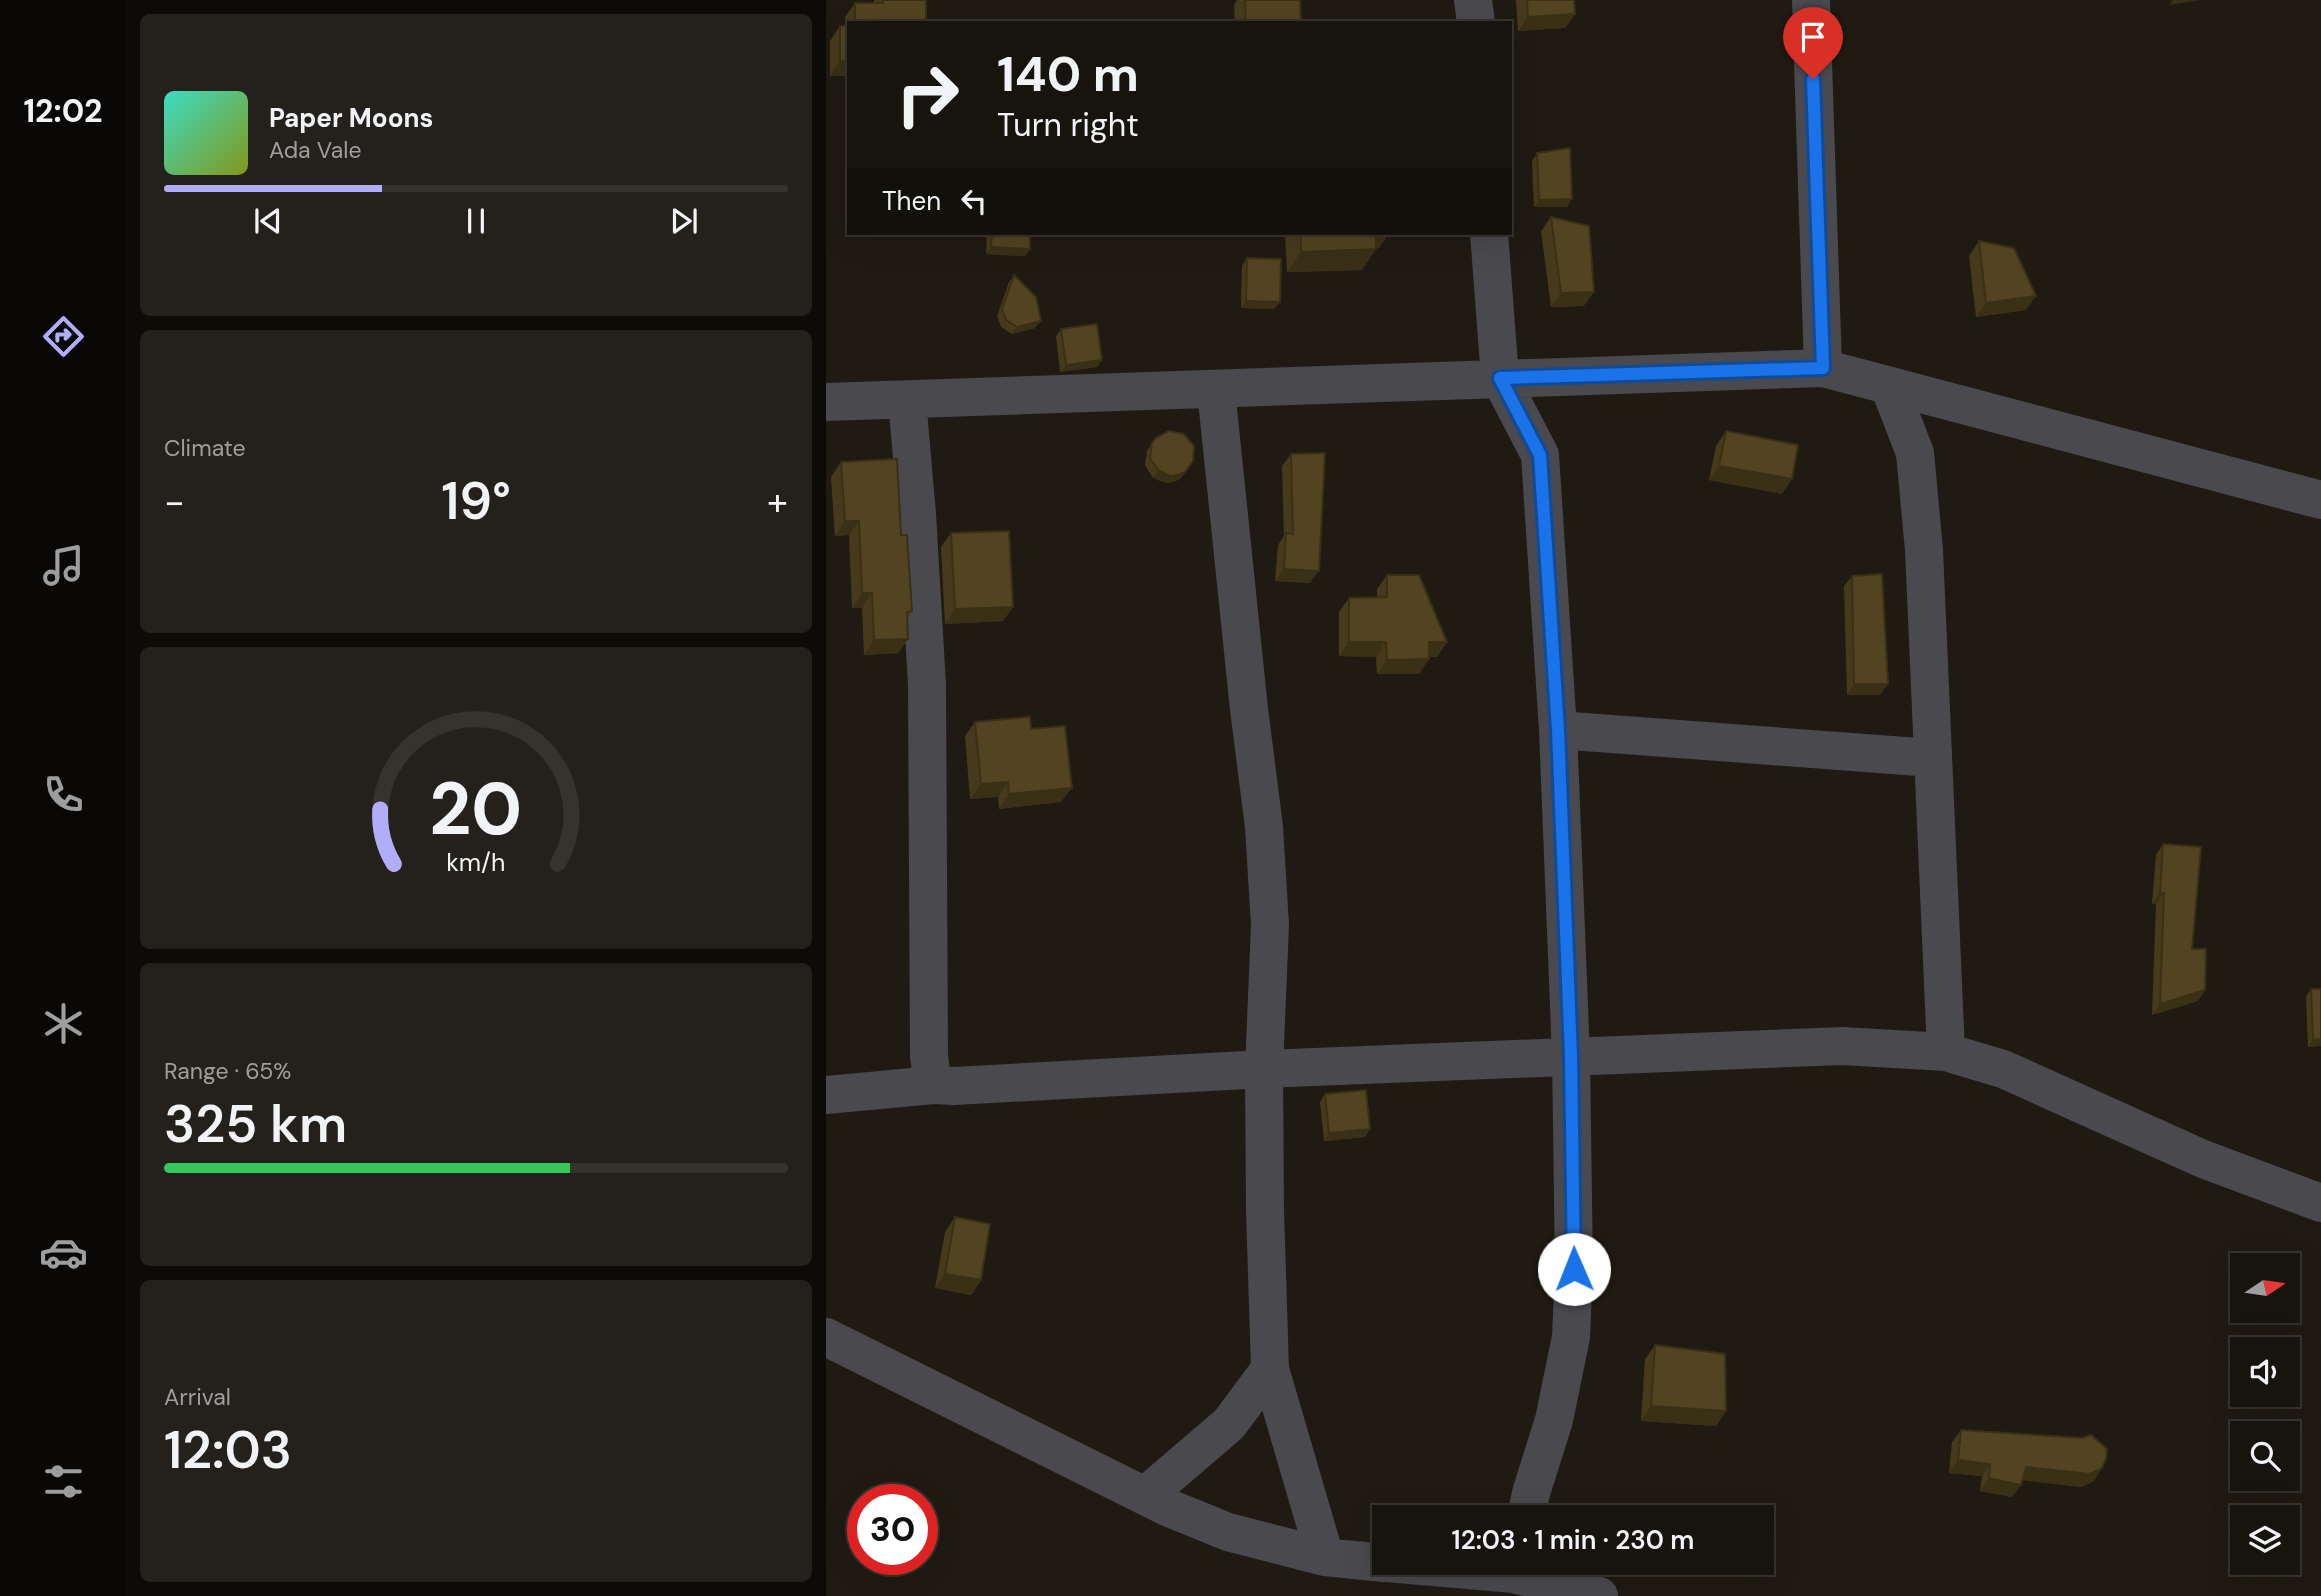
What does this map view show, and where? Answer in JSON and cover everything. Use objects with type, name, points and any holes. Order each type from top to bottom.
[{"type":"street","points":[[1474,0],[1476,21]]},
{"type":"street","points":[[1811,0],[1823,368]]},
{"type":"street","points":[[1489,235],[1500,378],[1540,455],[1558,730],[1571,1056],[1574,1269],[1570,1336],[1554,1420],[1528,1505]]},
{"type":"street","points":[[826,402],[1823,368],[2321,500]]},
{"type":"street","points":[[1889,386],[1915,453],[1924,550],[1947,1052]]},
{"type":"street","points":[[1216,390],[1264,827],[1270,925],[1265,1069],[1265,1210],[1270,1370],[1325,1557]]},
{"type":"street","points":[[907,400],[918,514],[927,685],[929,1056],[933,1085]]},
{"type":"street","points":[[1558,730],[1932,758]]},
{"type":"street","points":[[826,1095],[933,1085],[1571,1056],[1842,1046],[1947,1052],[2003,1069],[2203,1159],[2321,1203]]},
{"type":"street","points":[[826,1337],[1145,1496],[1228,1532],[1325,1557],[1372,1562]]},
{"type":"street","points":[[1145,1496],[1229,1424],[1270,1370]]},
{"type":"street","points":[[1534,1575],[1599,1596]]},
{"type":"building","points":[[883,0],[926,0],[926,21],[855,21],[855,3],[883,3]]},
{"type":"building","points":[[1245,0],[1300,0],[1301,21],[1246,21]]},
{"type":"building","points":[[1527,0],[1574,0],[1575,14],[1528,17]]},
{"type":"building","points":[[840,26],[847,26],[847,61],[840,61]]},
{"type":"building","points":[[1570,148],[1572,199],[1539,200],[1537,153]]},
{"type":"building","points":[[1551,217],[1589,226],[1594,292],[1561,293]]},
{"type":"building","points":[[992,235],[1030,235],[1030,249],[991,247]]},
{"type":"building","points":[[1301,235],[1376,235],[1376,249],[1301,252]]},
{"type":"building","points":[[1979,241],[2014,248],[2036,296],[1986,303]]},
{"type":"building","points":[[1247,258],[1281,259],[1280,302],[1246,301]]},
{"type":"building","points":[[1014,275],[1036,297],[1041,321],[1017,327],[1006,320],[1002,309]]},
{"type":"building","points":[[1097,324],[1102,360],[1066,365],[1061,329]]},
{"type":"building","points":[[1169,431],[1184,434],[1194,446],[1193,461],[1185,472],[1171,476],[1158,470],[1150,458],[1152,443]]},
{"type":"building","points":[[1726,431],[1798,445],[1792,479],[1719,466]]},
{"type":"building","points":[[1325,453],[1319,571],[1284,569],[1286,533],[1293,534],[1291,454]]},
{"type":"building","points":[[897,459],[901,535],[907,535],[912,611],[907,612],[908,639],[874,640],[872,593],[862,593],[859,521],[845,521],[841,462]]},
{"type":"building","points":[[1009,531],[1013,607],[955,609],[951,533]]},
{"type":"building","points":[[1882,574],[1888,684],[1854,684],[1852,576]]},
{"type":"building","points":[[1387,575],[1419,575],[1447,642],[1429,642],[1429,659],[1387,660],[1386,642],[1349,642],[1349,598],[1387,597]]},
{"type":"building","points":[[1030,717],[1031,729],[1065,726],[1072,788],[1009,794],[1008,782],[981,784],[975,722]]},
{"type":"building","points":[[2163,844],[2201,847],[2192,949],[2206,949],[2205,990],[2160,1004],[2164,893],[2160,893]]},
{"type":"building","points":[[2311,989],[2321,989],[2321,1039],[2313,1040]]},
{"type":"building","points":[[1366,1090],[1370,1129],[1329,1133],[1325,1094]]},
{"type":"building","points":[[955,1217],[990,1224],[981,1280],[945,1274]]},
{"type":"building","points":[[1655,1345],[1725,1354],[1726,1411],[1651,1406]]},
{"type":"building","points":[[1961,1430],[2082,1438],[2091,1435],[2107,1449],[2106,1459],[2102,1468],[2090,1474],[2026,1467],[2021,1485],[1989,1478],[1990,1464],[1958,1460]]},
{"type":"route","points":[[1574,1269],[1571,1056],[1558,730],[1540,455],[1500,378],[1823,368],[1813,79]]}]
